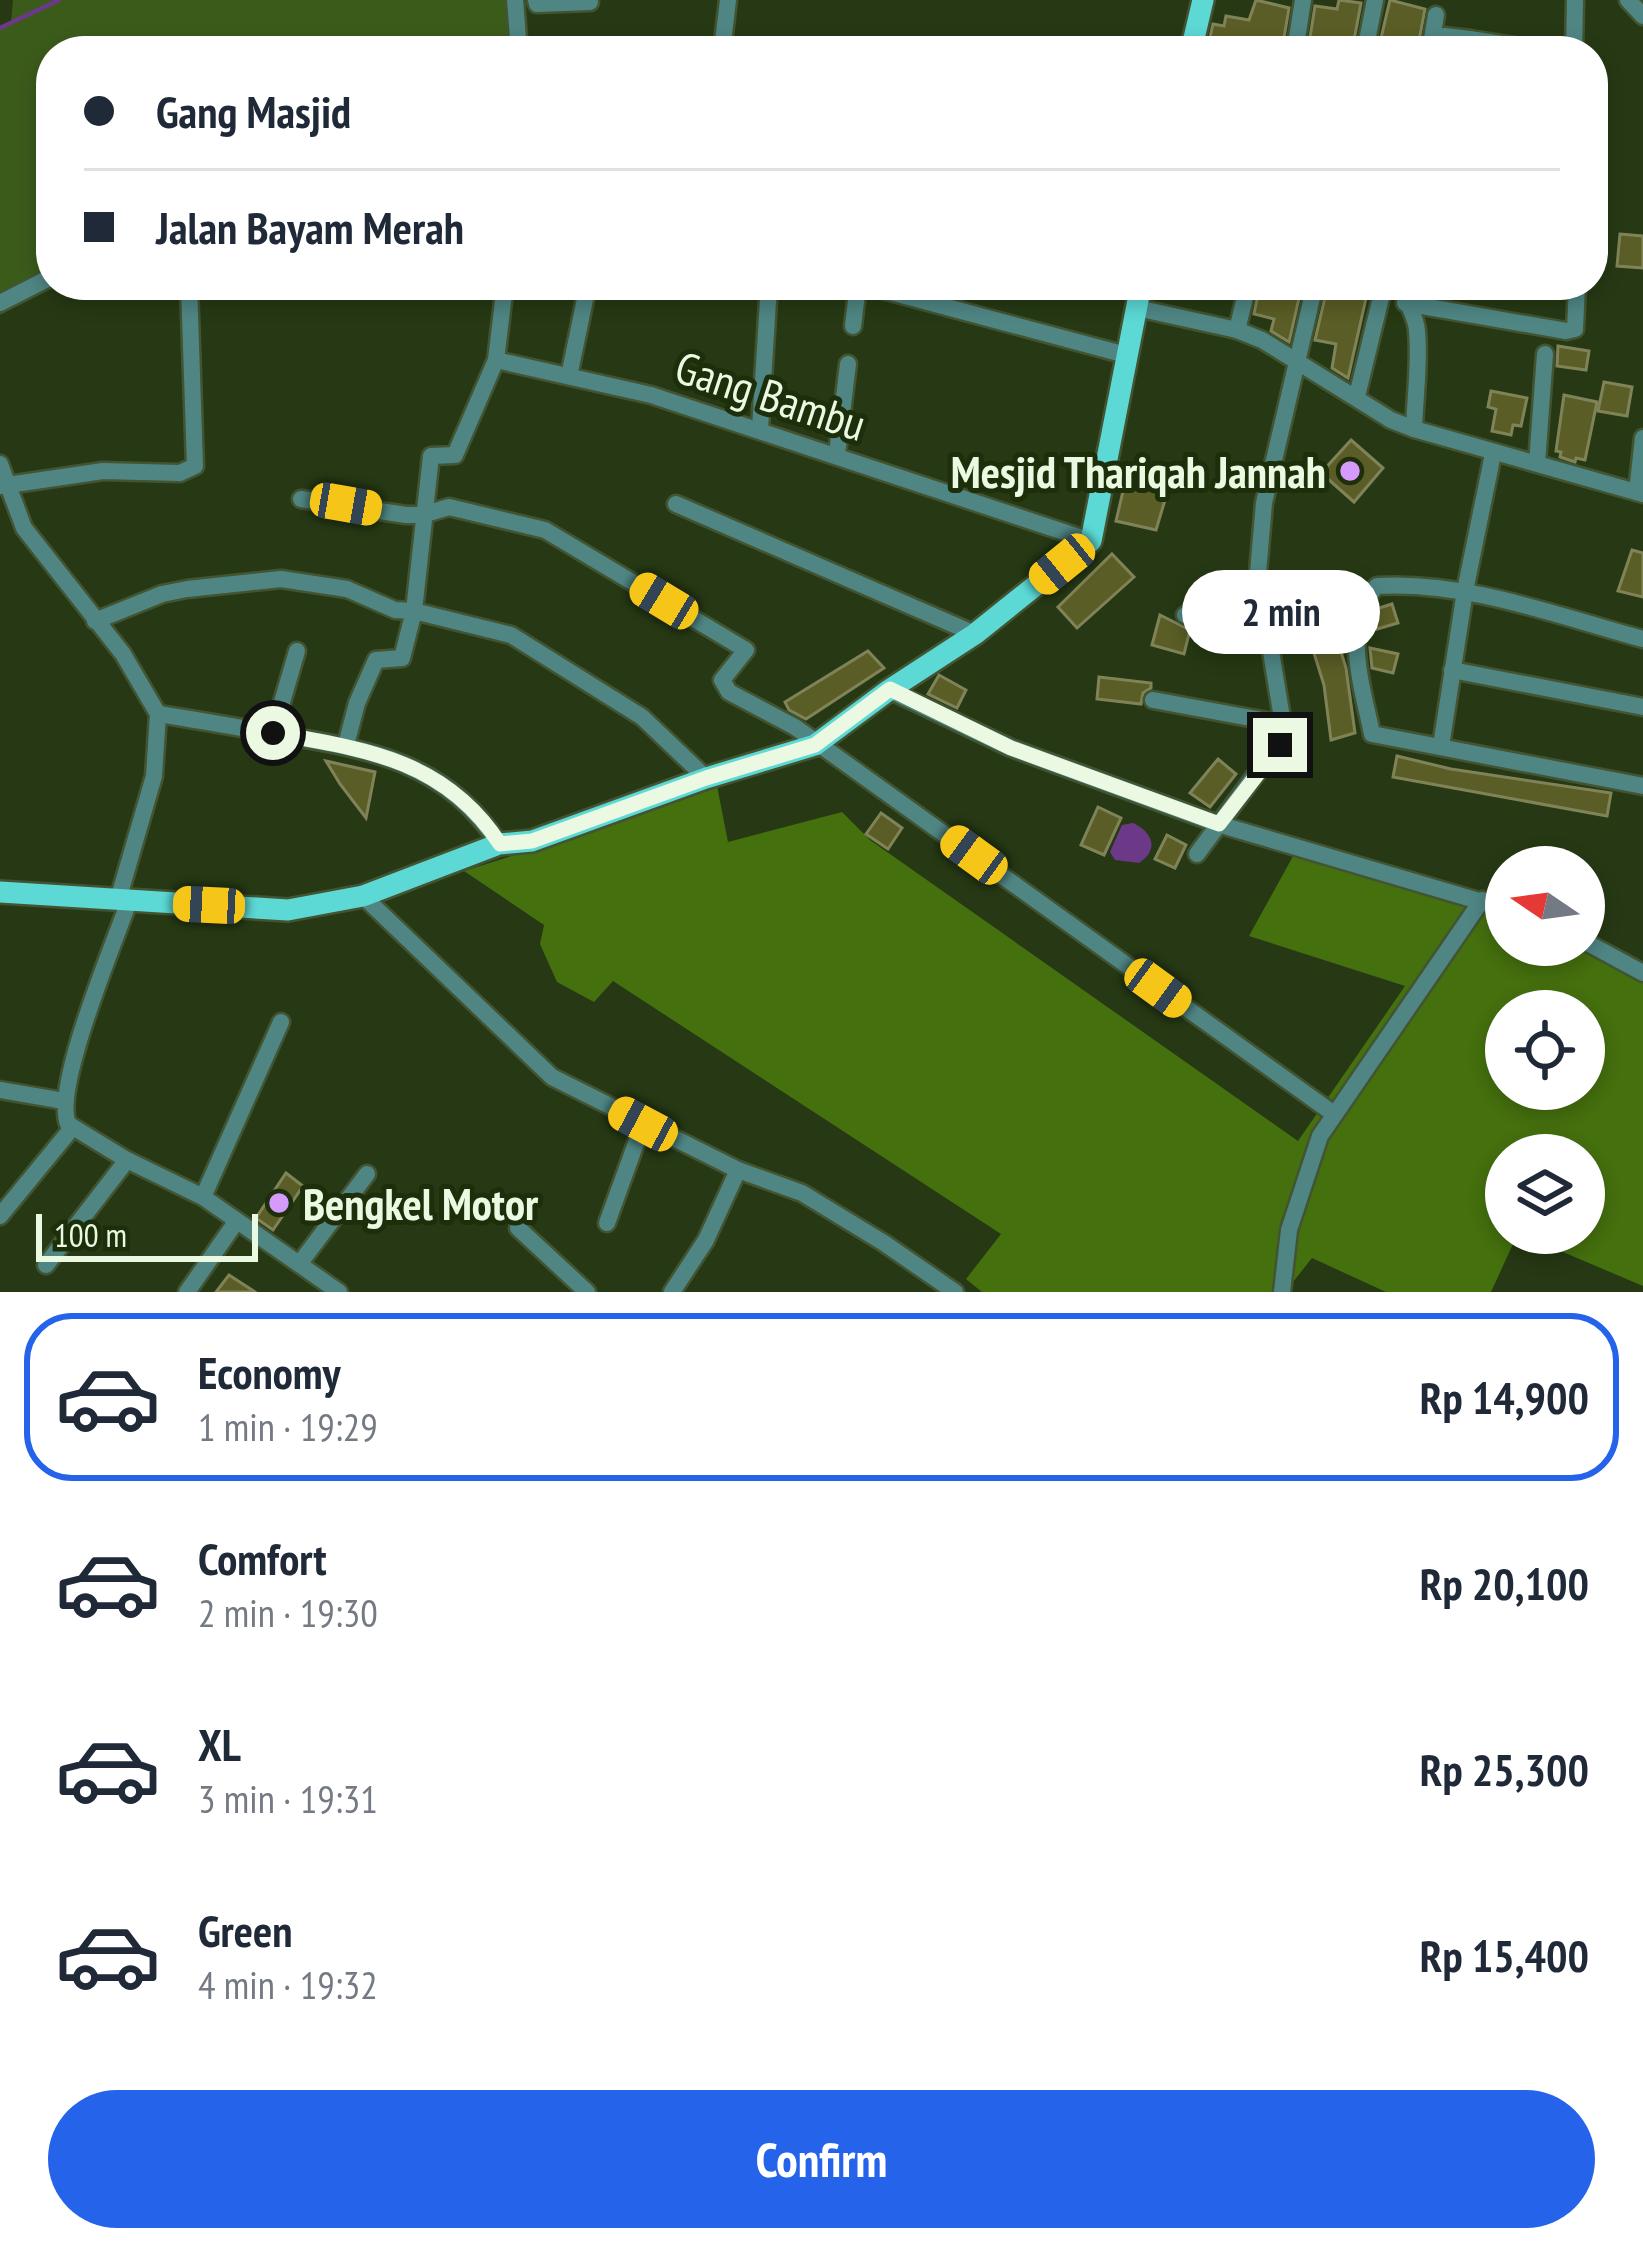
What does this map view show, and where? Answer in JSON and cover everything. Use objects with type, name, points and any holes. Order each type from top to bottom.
[{"type":"main road","points":[[1195,36],[1203,0]]},
{"type":"main road","points":[[0,892],[288,910],[363,896],[500,844],[532,841],[706,778],[815,745],[975,634],[1091,541],[1139,300]]},
{"type":"street","points":[[515,0],[518,36]]},
{"type":"street","points":[[536,0],[537,4],[590,2]]},
{"type":"street","points":[[724,36],[728,0]]},
{"type":"street","points":[[1297,36],[1304,0]]},
{"type":"street","points":[[1368,36],[1375,0]]},
{"type":"street","points":[[1574,36],[1575,0]]},
{"type":"street","points":[[1628,0],[1643,16]]},
{"type":"street","points":[[1432,36],[1436,15]]},
{"type":"street","points":[[0,303],[36,285]]},
{"type":"street","points":[[3,486],[103,471],[179,473],[195,466],[189,300]]},
{"type":"street","points":[[346,745],[357,703],[376,660],[402,658],[414,611],[431,456],[455,455],[496,360],[503,300]]},
{"type":"street","points":[[569,376],[585,300]]},
{"type":"street","points":[[760,429],[768,300]]},
{"type":"street","points":[[853,326],[856,300]]},
{"type":"street","points":[[920,300],[1126,355]]},
{"type":"street","points":[[1156,300],[1237,330],[1299,361],[1391,420],[1493,454],[1640,493],[1643,438]]},
{"type":"street","points":[[1237,330],[1244,300]]},
{"type":"street","points":[[1197,854],[1280,745],[1283,724],[1258,573],[1264,502],[1313,300]]},
{"type":"street","points":[[1358,396],[1380,300]]},
{"type":"street","points":[[1408,300],[1418,334],[1414,429]]},
{"type":"street","points":[[1430,300],[1566,332],[1575,329],[1577,300]]},
{"type":"street","points":[[1537,463],[1546,354]]},
{"type":"street","name":"Gang Bambu","points":[[496,360],[652,394],[1091,541]]},
{"type":"street","points":[[837,454],[848,364]]},
{"type":"street","points":[[1442,746],[1465,591],[1493,454]]},
{"type":"street","points":[[0,464],[3,486],[24,527],[123,653],[158,714],[154,776],[64,1101],[65,1119],[72,1128],[127,1160],[203,1197],[339,1292]]},
{"type":"street","points":[[301,500],[422,515],[448,507],[545,530],[746,650],[720,683],[794,727],[1334,1114]]},
{"type":"street","points":[[676,504],[975,634]]},
{"type":"street","points":[[95,621],[162,594],[281,579],[347,589],[395,610],[511,635],[642,717],[706,778]]},
{"type":"street","points":[[1643,639],[1465,591],[1377,586],[1365,597],[1357,634],[1372,734],[1643,786]]},
{"type":"street","points":[[1185,615],[1268,641]]},
{"type":"street","points":[[273,733],[297,652]]},
{"type":"street","points":[[1452,670],[1643,707]]},
{"type":"street","points":[[890,689],[1011,748],[1219,824],[1485,900]]},
{"type":"street","points":[[1153,700],[1283,724]]},
{"type":"street","points":[[158,714],[346,745],[402,761],[454,791],[481,815],[500,844]]},
{"type":"street","points":[[363,896],[552,1077],[738,1170],[802,1193],[955,1292]]},
{"type":"street","points":[[1282,1292],[1289,1230],[1310,1160],[1334,1114],[1482,899]]},
{"type":"street","points":[[1605,952],[1643,973]]},
{"type":"street","points":[[203,1197],[281,1022]]},
{"type":"street","points":[[0,1090],[64,1101]]},
{"type":"street","points":[[607,1222],[643,1124]]},
{"type":"street","points":[[0,1216],[72,1128]]},
{"type":"street","points":[[46,1265],[127,1160]]},
{"type":"street","points":[[672,1292],[706,1240],[738,1170]]},
{"type":"street","points":[[300,1264],[367,1174]]},
{"type":"street","points":[[187,1292],[236,1222]]},
{"type":"street","points":[[518,1228],[587,1292]]},
{"type":"green space","points":[[13,0],[515,0],[518,36],[36,36],[36,297],[0,315],[0,28],[11,23]]},
{"type":"green space","points":[[717,786],[728,842],[842,812],[870,840],[1298,1141],[1405,986],[1249,936],[1297,849],[1485,910],[1485,966],[1605,966],[1605,960],[1643,979],[1643,1286],[1568,1254],[1605,1254],[1605,1134],[1485,1134],[1485,1254],[1508,1254],[1491,1292],[1386,1292],[1312,1258],[1285,1292],[982,1292],[966,1279],[1001,1234],[613,981],[594,1002],[557,982],[540,944],[544,925],[464,871]]},
{"type":"shaded area","points":[[1133,823],[1149,836],[1150,852],[1139,863],[1115,860],[1110,852],[1122,825]]},
{"type":"building","points":[[1256,0],[1289,8],[1284,36],[1210,36],[1213,24],[1224,26],[1226,16],[1249,20]]},
{"type":"building","points":[[1339,0],[1361,3],[1355,36],[1310,36],[1315,6],[1337,9]]},
{"type":"building","points":[[1390,0],[1425,9],[1420,36],[1382,36]]},
{"type":"building","points":[[1620,234],[1643,236],[1643,268],[1617,266]]},
{"type":"building","points":[[1257,300],[1299,300],[1289,342],[1271,331],[1274,319],[1254,314]]},
{"type":"building","points":[[1324,300],[1366,300],[1348,378],[1332,368],[1336,344],[1315,340]]},
{"type":"building","points":[[1558,346],[1589,351],[1586,370],[1557,366]]},
{"type":"building","points":[[1604,382],[1632,387],[1627,416],[1598,411]]},
{"type":"building","points":[[1491,391],[1527,398],[1521,426],[1513,425],[1511,435],[1492,431],[1496,409],[1488,407]]},
{"type":"building","points":[[1564,395],[1597,402],[1585,460],[1576,458],[1575,462],[1556,451]]},
{"type":"building","points":[[1351,440],[1383,468],[1354,502],[1321,473]]},
{"type":"building","points":[[1128,470],[1171,480],[1156,530],[1116,521]]},
{"type":"building","points":[[1632,550],[1643,553],[1643,597],[1618,591]]},
{"type":"building","points":[[1112,554],[1134,577],[1077,628],[1058,607]]},
{"type":"building","points":[[1203,585],[1242,595],[1236,618],[1198,606]]},
{"type":"building","points":[[1392,604],[1398,623],[1377,629],[1376,609]]},
{"type":"building","points":[[1160,615],[1190,630],[1184,654],[1152,645]]},
{"type":"building","points":[[1337,622],[1355,733],[1331,740],[1313,629]]},
{"type":"building","points":[[1370,648],[1398,654],[1393,673],[1372,668]]},
{"type":"building","points":[[868,651],[884,668],[806,719],[789,710],[785,702]]},
{"type":"building","points":[[939,675],[966,690],[957,708],[928,694]]},
{"type":"building","points":[[1099,677],[1151,683],[1151,688],[1143,693],[1141,704],[1097,699]]},
{"type":"building","points":[[1397,756],[1451,769],[1611,793],[1607,816],[1393,777]]},
{"type":"building","points":[[1218,759],[1236,774],[1210,807],[1190,793]]},
{"type":"building","points":[[326,761],[375,772],[366,818],[340,784]]},
{"type":"building","points":[[1098,807],[1121,818],[1104,855],[1081,845]]},
{"type":"building","points":[[881,813],[902,828],[888,849],[866,834]]},
{"type":"building","points":[[1167,835],[1186,845],[1175,868],[1155,859]]},
{"type":"building","name":"Bengkel Motor","points":[[286,1173],[303,1186],[273,1230],[256,1218]]},
{"type":"building","points":[[229,1275],[255,1292],[216,1292]]},
{"type":"waterway","points":[[0,28],[59,0]]},
{"type":"place","name":"Mesjid Thariqah Jannah","points":[[1350,471]]},
{"type":"place","name":"Bengkel Motor","points":[[279,1203]]},
{"type":"route","points":[[273,733],[346,745],[402,761],[454,791],[481,815],[500,844],[532,841],[706,778],[815,745],[890,689],[1011,748],[1219,824],[1280,745]]}]
